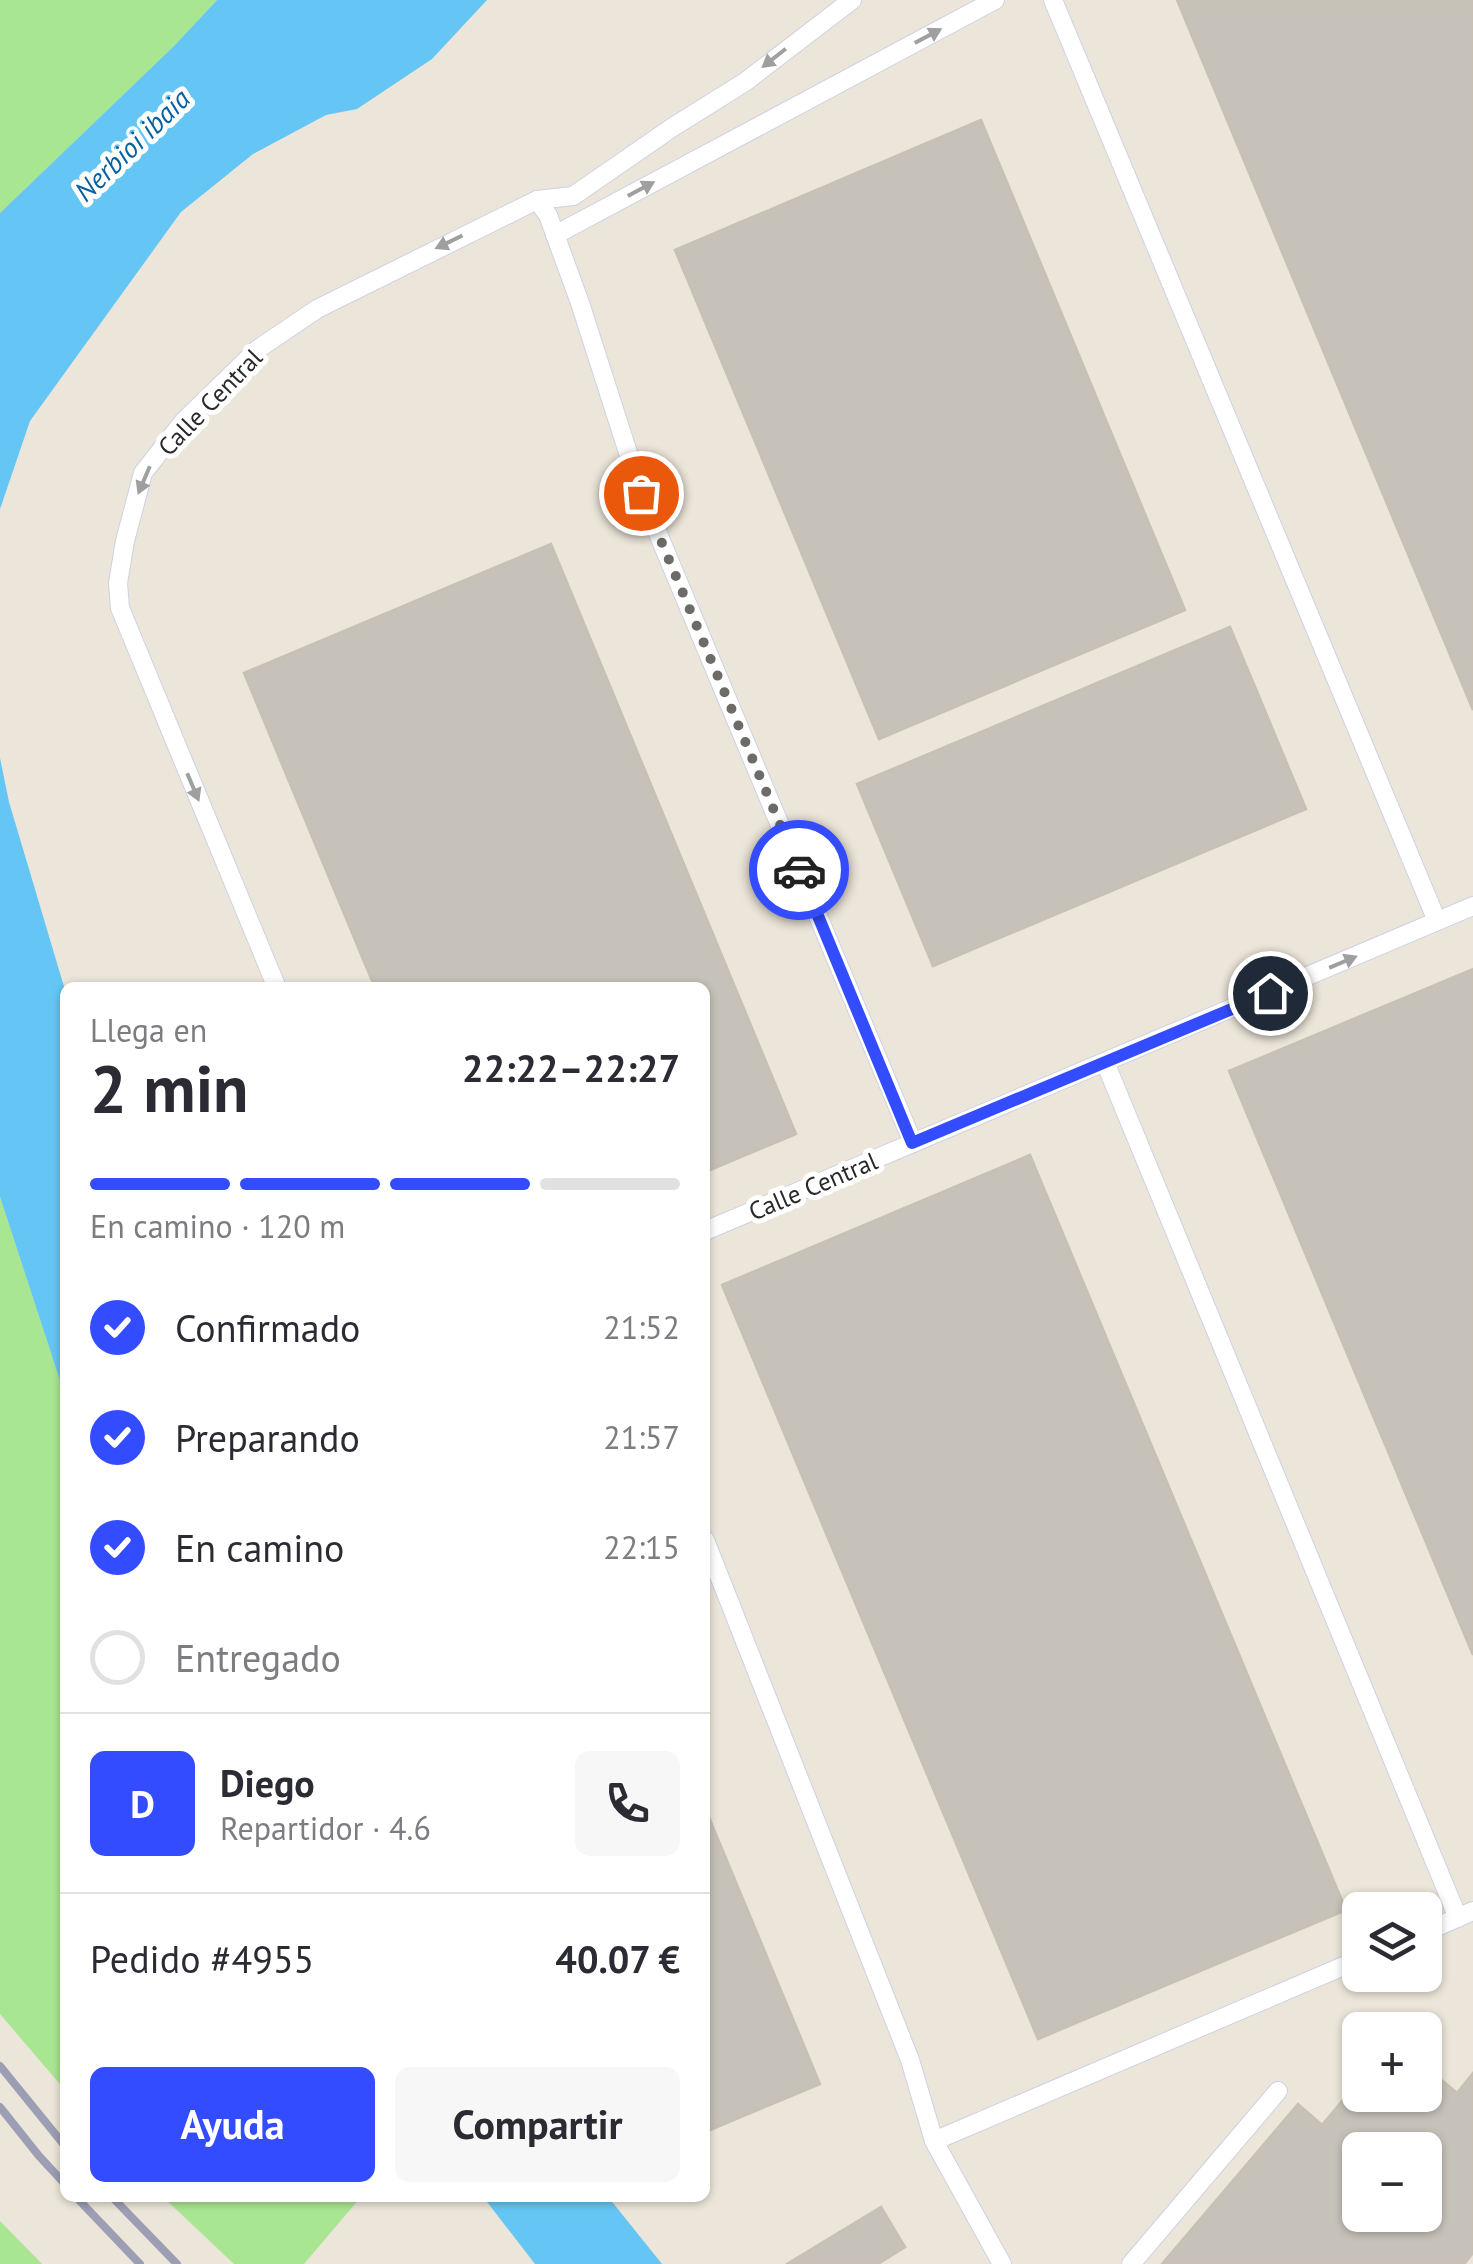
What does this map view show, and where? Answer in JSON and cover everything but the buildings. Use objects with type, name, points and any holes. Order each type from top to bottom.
[{"type":"lane","name":"Calle Central","points":[[275,982],[120,608],[118,583],[125,540],[144,474],[183,422],[258,349],[317,310],[537,200],[572,196],[745,82],[852,0]]},
{"type":"lane","points":[[556,235],[996,0]]},
{"type":"lane","points":[[1054,0],[1437,921]]},
{"type":"lane","points":[[537,200],[556,235],[641,493],[912,1143]]},
{"type":"lane","name":"Calle Central","points":[[710,1229],[1473,906]]},
{"type":"lane","points":[[1105,1062],[1466,1914],[1442,1925]]},
{"type":"lane","points":[[710,1553],[910,2060],[934,2141],[1002,2264]]},
{"type":"lane","points":[[934,2141],[1342,1967]]},
{"type":"lane","points":[[1131,2264],[1278,2091]]},
{"type":"green space","points":[[0,0],[217,0],[0,213]]},
{"type":"green space","points":[[0,1197],[60,1381],[60,2084],[0,2014]]},
{"type":"green space","points":[[168,2202],[357,2202],[304,2264],[234,2264]]},
{"type":"green space","points":[[0,2221],[42,2264],[0,2264]]},
{"type":"water","name":"Nerbioi ibaia","points":[[217,0],[487,0],[432,59],[357,109],[326,115],[253,154],[181,212],[30,421],[0,509],[0,213]]},
{"type":"water","points":[[0,758],[9,802],[63,982],[60,1381],[0,1197]]},
{"type":"water","points":[[487,2202],[612,2202],[662,2264],[535,2264]]},
{"type":"railway","points":[[0,2066],[60,2140]]},
{"type":"railway","points":[[0,2107],[60,2179]]},
{"type":"railway","points":[[81,2202],[140,2264]]},
{"type":"railway","points":[[117,2202],[177,2264]]},
{"type":"way so far","points":[[641,493],[799,870]]},
{"type":"route","points":[[799,870],[912,1143],[1270,993]]}]
